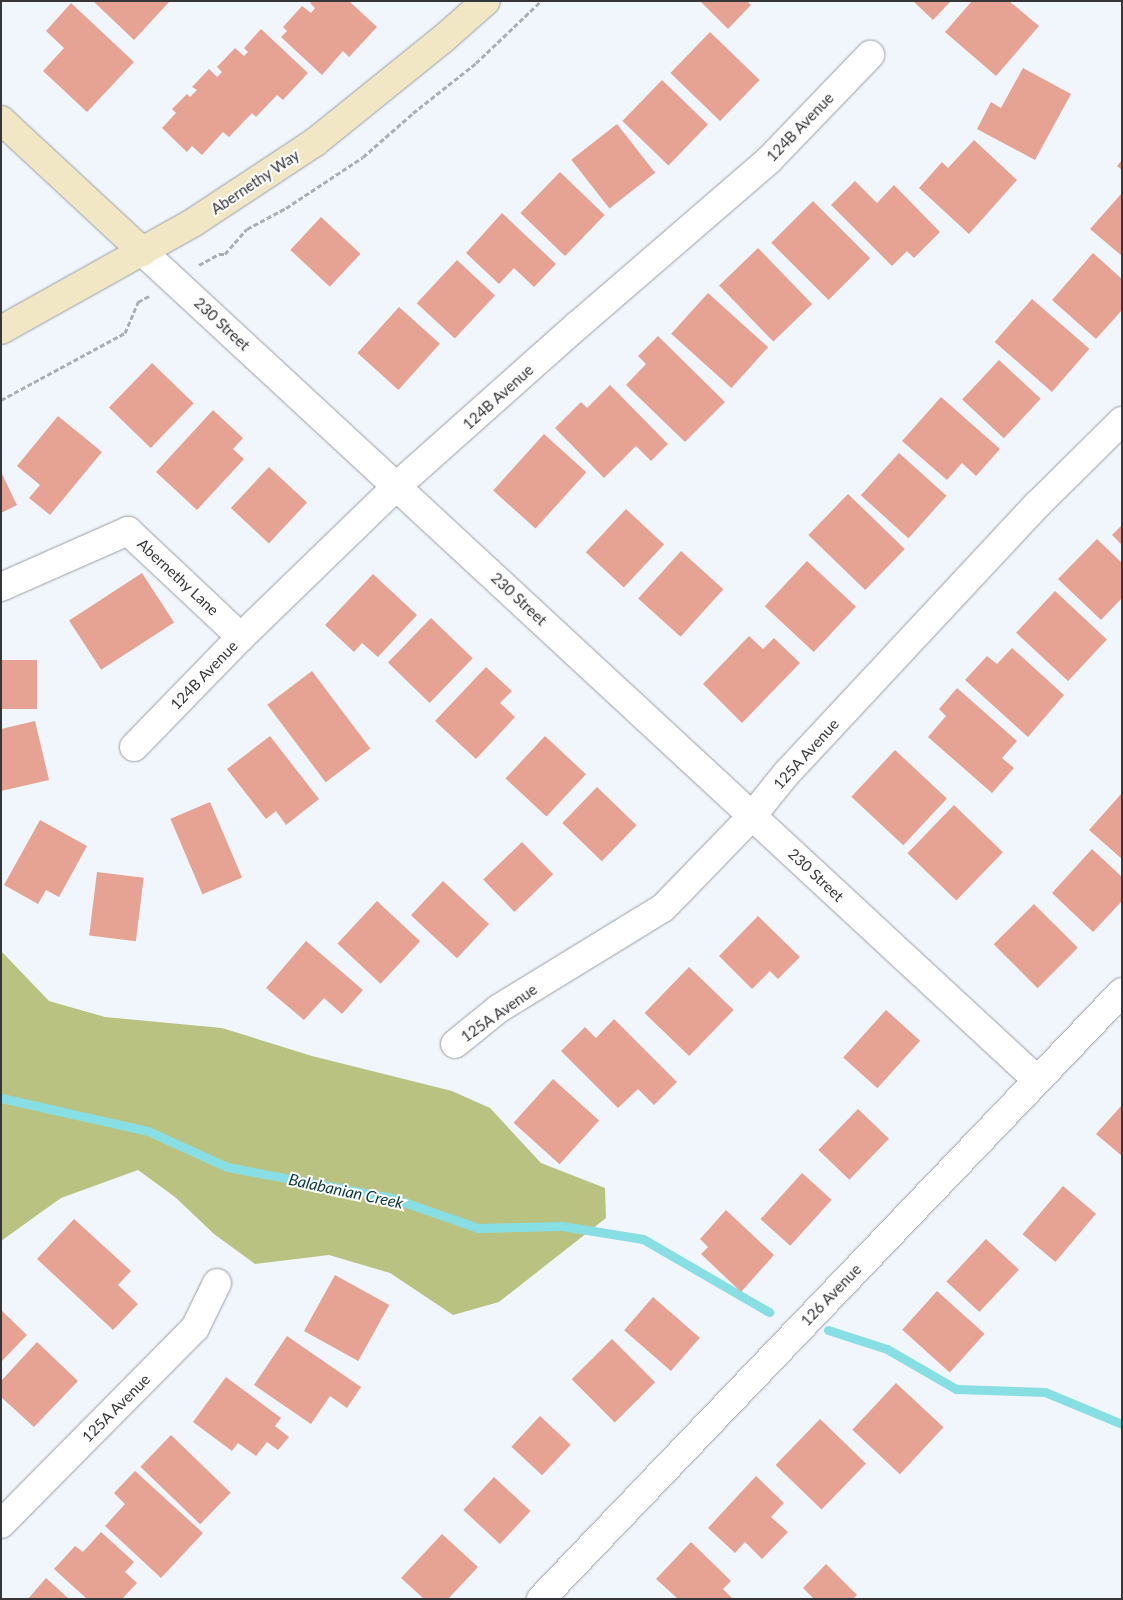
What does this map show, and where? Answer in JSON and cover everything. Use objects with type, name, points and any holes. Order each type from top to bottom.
[{"type":"main road","name":"Abernethy Way","points":[[1,330],[144,252],[194,222],[314,143],[443,39],[486,1]]},
{"type":"main road","name":"230 Street","points":[[1,120],[144,252]]},
{"type":"street","name":"124B Avenue","points":[[134,747],[241,637],[397,486],[578,324],[769,160],[870,55]]},
{"type":"street","name":"230 Street","points":[[144,252],[1036,1080]]},
{"type":"street","name":"125A Avenue","points":[[455,1044],[498,1009],[663,908],[752,816],[786,774],[1032,511],[1122,421]]},
{"type":"street","name":"Abernethy Lane","points":[[1,587],[128,531],[241,637]]},
{"type":"street","name":"126 Avenue","points":[[541,1599],[1122,992]]},
{"type":"street","name":"125A Avenue","points":[[7,1507],[195,1328],[217,1283]]},
{"type":"path","points":[[219,254],[225,254],[246,229],[286,208],[363,157],[412,114],[476,63],[541,1]]},
{"type":"path","points":[[1,400],[125,333],[138,302],[148,297]]},
{"type":"green space","points":[[1,951],[49,1001],[105,1017],[222,1028],[312,1056],[452,1091],[490,1108],[541,1163],[605,1188],[606,1218],[499,1302],[453,1315],[390,1273],[329,1255],[255,1264],[214,1234],[175,1197],[138,1170],[61,1198],[1,1241]]},
{"type":"building","points":[[93,1],[170,1],[134,40]]},
{"type":"building","points":[[312,1],[349,1],[377,27],[349,57],[343,51],[322,75],[281,37],[287,31],[283,27],[302,6],[311,13],[315,8],[310,3]]},
{"type":"building","points":[[700,1],[747,1],[751,5],[728,29]]},
{"type":"building","points":[[913,1],[951,1],[933,20]]},
{"type":"building","points":[[972,1],[1009,1],[1039,26],[996,76],[945,32]]},
{"type":"building","points":[[71,3],[134,62],[87,112],[43,71],[64,48],[46,31]]},
{"type":"building","points":[[261,29],[308,73],[283,100],[277,95],[256,117],[252,113],[229,137],[223,132],[202,155],[192,146],[187,152],[162,128],[176,113],[172,109],[187,94],[190,97],[197,90],[192,87],[209,69],[217,77],[222,72],[217,67],[235,48],[244,56],[248,52],[244,48]]},
{"type":"building","points":[[710,32],[760,80],[720,121],[670,73]]},
{"type":"building","points":[[1023,68],[1071,94],[1035,160],[977,129],[991,102],[1001,108]]},
{"type":"building","points":[[662,80],[708,124],[668,165],[622,121]]},
{"type":"building","points":[[617,124],[655,173],[609,209],[571,160]]},
{"type":"building","points":[[974,140],[1017,180],[969,234],[919,188],[942,162],[948,168]]},
{"type":"building","points":[[1122,160],[1122,170],[1117,166]]},
{"type":"building","points":[[560,172],[605,215],[565,256],[520,213]]},
{"type":"building","points":[[855,181],[877,203],[894,185],[940,232],[914,258],[907,251],[892,266],[831,205]]},
{"type":"building","points":[[1122,193],[1122,256],[1090,229]]},
{"type":"building","points":[[813,201],[870,258],[829,300],[771,243]]},
{"type":"building","points":[[502,213],[556,264],[534,287],[514,268],[499,284],[466,253]]},
{"type":"building","points":[[321,217],[360,254],[330,287],[290,250]]},
{"type":"building","points":[[758,248],[812,304],[773,342],[719,286]]},
{"type":"building","points":[[1093,253],[1122,279],[1122,310],[1096,339],[1052,300]]},
{"type":"building","points":[[457,260],[495,295],[455,339],[417,303]]},
{"type":"building","points":[[708,293],[768,347],[731,388],[671,334]]},
{"type":"building","points":[[1032,299],[1089,349],[1052,392],[995,342]]},
{"type":"building","points":[[399,307],[440,344],[398,390],[358,353]]},
{"type":"building","points":[[658,336],[725,402],[685,442],[626,385],[646,364],[638,356]]},
{"type":"building","points":[[999,360],[1041,399],[1004,438],[962,399]]},
{"type":"building","points":[[152,363],[194,403],[151,448],[109,408]]},
{"type":"building","points":[[610,385],[668,444],[651,461],[636,446],[604,478],[555,428],[581,402],[587,408]]},
{"type":"building","points":[[941,397],[1000,449],[976,476],[962,463],[947,480],[902,441]]},
{"type":"building","points":[[213,410],[243,438],[233,449],[244,459],[197,510],[156,472]]},
{"type":"building","points":[[58,416],[102,452],[50,515],[29,498],[40,485],[17,466]]},
{"type":"building","points":[[544,434],[586,472],[536,529],[493,490]]},
{"type":"building","points":[[899,453],[947,496],[908,538],[861,495]]},
{"type":"building","points":[[269,467],[307,502],[269,543],[231,508]]},
{"type":"building","points":[[1,472],[17,505],[1,513]]},
{"type":"building","points":[[848,494],[905,549],[865,590],[808,535]]},
{"type":"building","points":[[626,509],[664,544],[624,588],[586,552]]},
{"type":"building","points":[[1122,525],[1122,545],[1112,535]]},
{"type":"building","points":[[1097,539],[1122,563],[1122,598],[1101,620],[1058,579]]},
{"type":"building","points":[[681,551],[723,589],[681,637],[638,599]]},
{"type":"building","points":[[807,561],[856,607],[814,652],[765,606]]},
{"type":"building","points":[[142,573],[174,622],[101,670],[69,620]]},
{"type":"building","points":[[373,574],[417,615],[378,657],[362,643],[354,652],[325,625]]},
{"type":"building","points":[[1055,591],[1107,639],[1068,681],[1016,633]]},
{"type":"building","points":[[431,618],[473,658],[430,703],[388,663]]},
{"type":"building","points":[[749,636],[763,649],[774,638],[800,663],[742,723],[703,684]]},
{"type":"building","points":[[1012,648],[1064,695],[1028,737],[965,680],[987,656],[997,664]]},
{"type":"building","points":[[1,660],[37,660],[37,709],[1,709]]},
{"type":"building","points":[[486,667],[512,691],[500,703],[515,717],[476,759],[435,721]]},
{"type":"building","points":[[312,671],[370,748],[326,782],[267,705]]},
{"type":"building","points":[[957,688],[1017,741],[1002,758],[1014,768],[992,793],[928,737],[946,716],[939,709]]},
{"type":"building","points":[[35,721],[49,780],[1,791],[1,729]]},
{"type":"building","points":[[270,736],[319,799],[286,825],[276,811],[266,819],[227,769]]},
{"type":"building","points":[[545,736],[586,774],[546,817],[505,778]]},
{"type":"building","points":[[895,750],[947,798],[903,845],[851,797]]},
{"type":"building","points":[[597,787],[637,825],[602,861],[562,823]]},
{"type":"building","points":[[1122,793],[1122,859],[1089,830]]},
{"type":"building","points":[[210,802],[242,877],[202,894],[170,819]]},
{"type":"building","points":[[954,805],[1003,852],[956,900],[907,853]]},
{"type":"building","points":[[40,820],[87,846],[59,897],[46,890],[38,904],[4,885]]},
{"type":"building","points":[[522,842],[553,874],[514,912],[483,880]]},
{"type":"building","points":[[1092,849],[1122,877],[1122,901],[1093,932],[1052,893]]},
{"type":"building","points":[[97,872],[144,878],[136,941],[89,936]]},
{"type":"building","points":[[443,881],[489,924],[457,958],[411,915]]},
{"type":"building","points":[[377,901],[420,941],[381,984],[337,943]]},
{"type":"building","points":[[1034,904],[1078,948],[1038,988],[994,944]]},
{"type":"building","points":[[758,916],[800,957],[778,979],[770,971],[752,989],[719,956]]},
{"type":"building","points":[[306,941],[363,990],[342,1014],[324,998],[304,1020],[266,988]]},
{"type":"building","points":[[689,967],[734,1010],[689,1056],[645,1013]]},
{"type":"building","points":[[886,1010],[920,1041],[877,1088],[843,1058]]},
{"type":"building","points":[[614,1019],[677,1082],[654,1105],[638,1089],[618,1108],[561,1051],[585,1027],[596,1038]]},
{"type":"building","points":[[553,1079],[599,1120],[560,1164],[514,1123]]},
{"type":"building","points":[[1122,1105],[1122,1156],[1096,1134]]},
{"type":"building","points":[[858,1109],[889,1139],[849,1180],[818,1150]]},
{"type":"building","points":[[802,1173],[832,1200],[790,1246],[761,1219]]},
{"type":"building","points":[[1063,1186],[1096,1214],[1055,1262],[1023,1234]]},
{"type":"building","points":[[726,1210],[774,1255],[741,1292],[701,1254],[708,1247],[700,1239]]},
{"type":"building","points":[[74,1219],[131,1271],[118,1285],[138,1304],[113,1330],[37,1259]]},
{"type":"building","points":[[986,1239],[1019,1270],[979,1312],[946,1281]]},
{"type":"building","points":[[335,1275],[389,1305],[358,1361],[304,1331]]},
{"type":"building","points":[[937,1291],[985,1334],[950,1372],[902,1330]]},
{"type":"building","points":[[653,1297],[700,1338],[671,1371],[624,1330]]},
{"type":"building","points":[[1,1310],[27,1335],[1,1362]]},
{"type":"building","points":[[287,1336],[361,1387],[347,1408],[330,1396],[311,1424],[254,1385]]},
{"type":"building","points":[[612,1339],[655,1382],[615,1422],[572,1379]]},
{"type":"building","points":[[37,1342],[78,1381],[34,1427],[1,1397],[1,1381]]},
{"type":"building","points":[[226,1377],[281,1418],[275,1426],[289,1437],[278,1450],[267,1442],[256,1456],[238,1443],[232,1451],[193,1422]]},
{"type":"building","points":[[896,1383],[944,1427],[900,1474],[852,1430]]},
{"type":"building","points":[[540,1416],[571,1445],[542,1475],[511,1447]]},
{"type":"building","points":[[820,1419],[866,1463],[822,1509],[776,1465]]},
{"type":"building","points":[[171,1435],[231,1493],[200,1524],[140,1467]]},
{"type":"building","points":[[135,1471],[203,1533],[161,1578],[105,1526],[125,1504],[114,1493]]},
{"type":"building","points":[[756,1476],[784,1503],[771,1517],[788,1532],[762,1559],[745,1542],[735,1553],[708,1528]]},
{"type":"building","points":[[494,1477],[531,1511],[500,1544],[463,1510]]},
{"type":"building","points":[[101,1532],[134,1562],[125,1572],[137,1583],[122,1599],[87,1599],[54,1569],[75,1546],[83,1552]]},
{"type":"building","points":[[442,1534],[478,1567],[448,1599],[424,1599],[401,1578]]},
{"type":"building","points":[[691,1542],[731,1581],[723,1589],[733,1599],[678,1599],[656,1579]]},
{"type":"building","points":[[826,1564],[857,1595],[853,1599],[814,1599],[803,1588]]},
{"type":"building","points":[[46,1578],[69,1599],[28,1599]]},
{"type":"waterway","name":"Balabanian Creek","points":[[1,1098],[148,1131],[227,1167],[392,1198],[478,1228],[562,1226],[643,1239],[769,1312]]},
{"type":"waterway","name":"Balabanian Creek","points":[[828,1330],[887,1349],[956,1389],[1045,1392],[1122,1424]]}]
